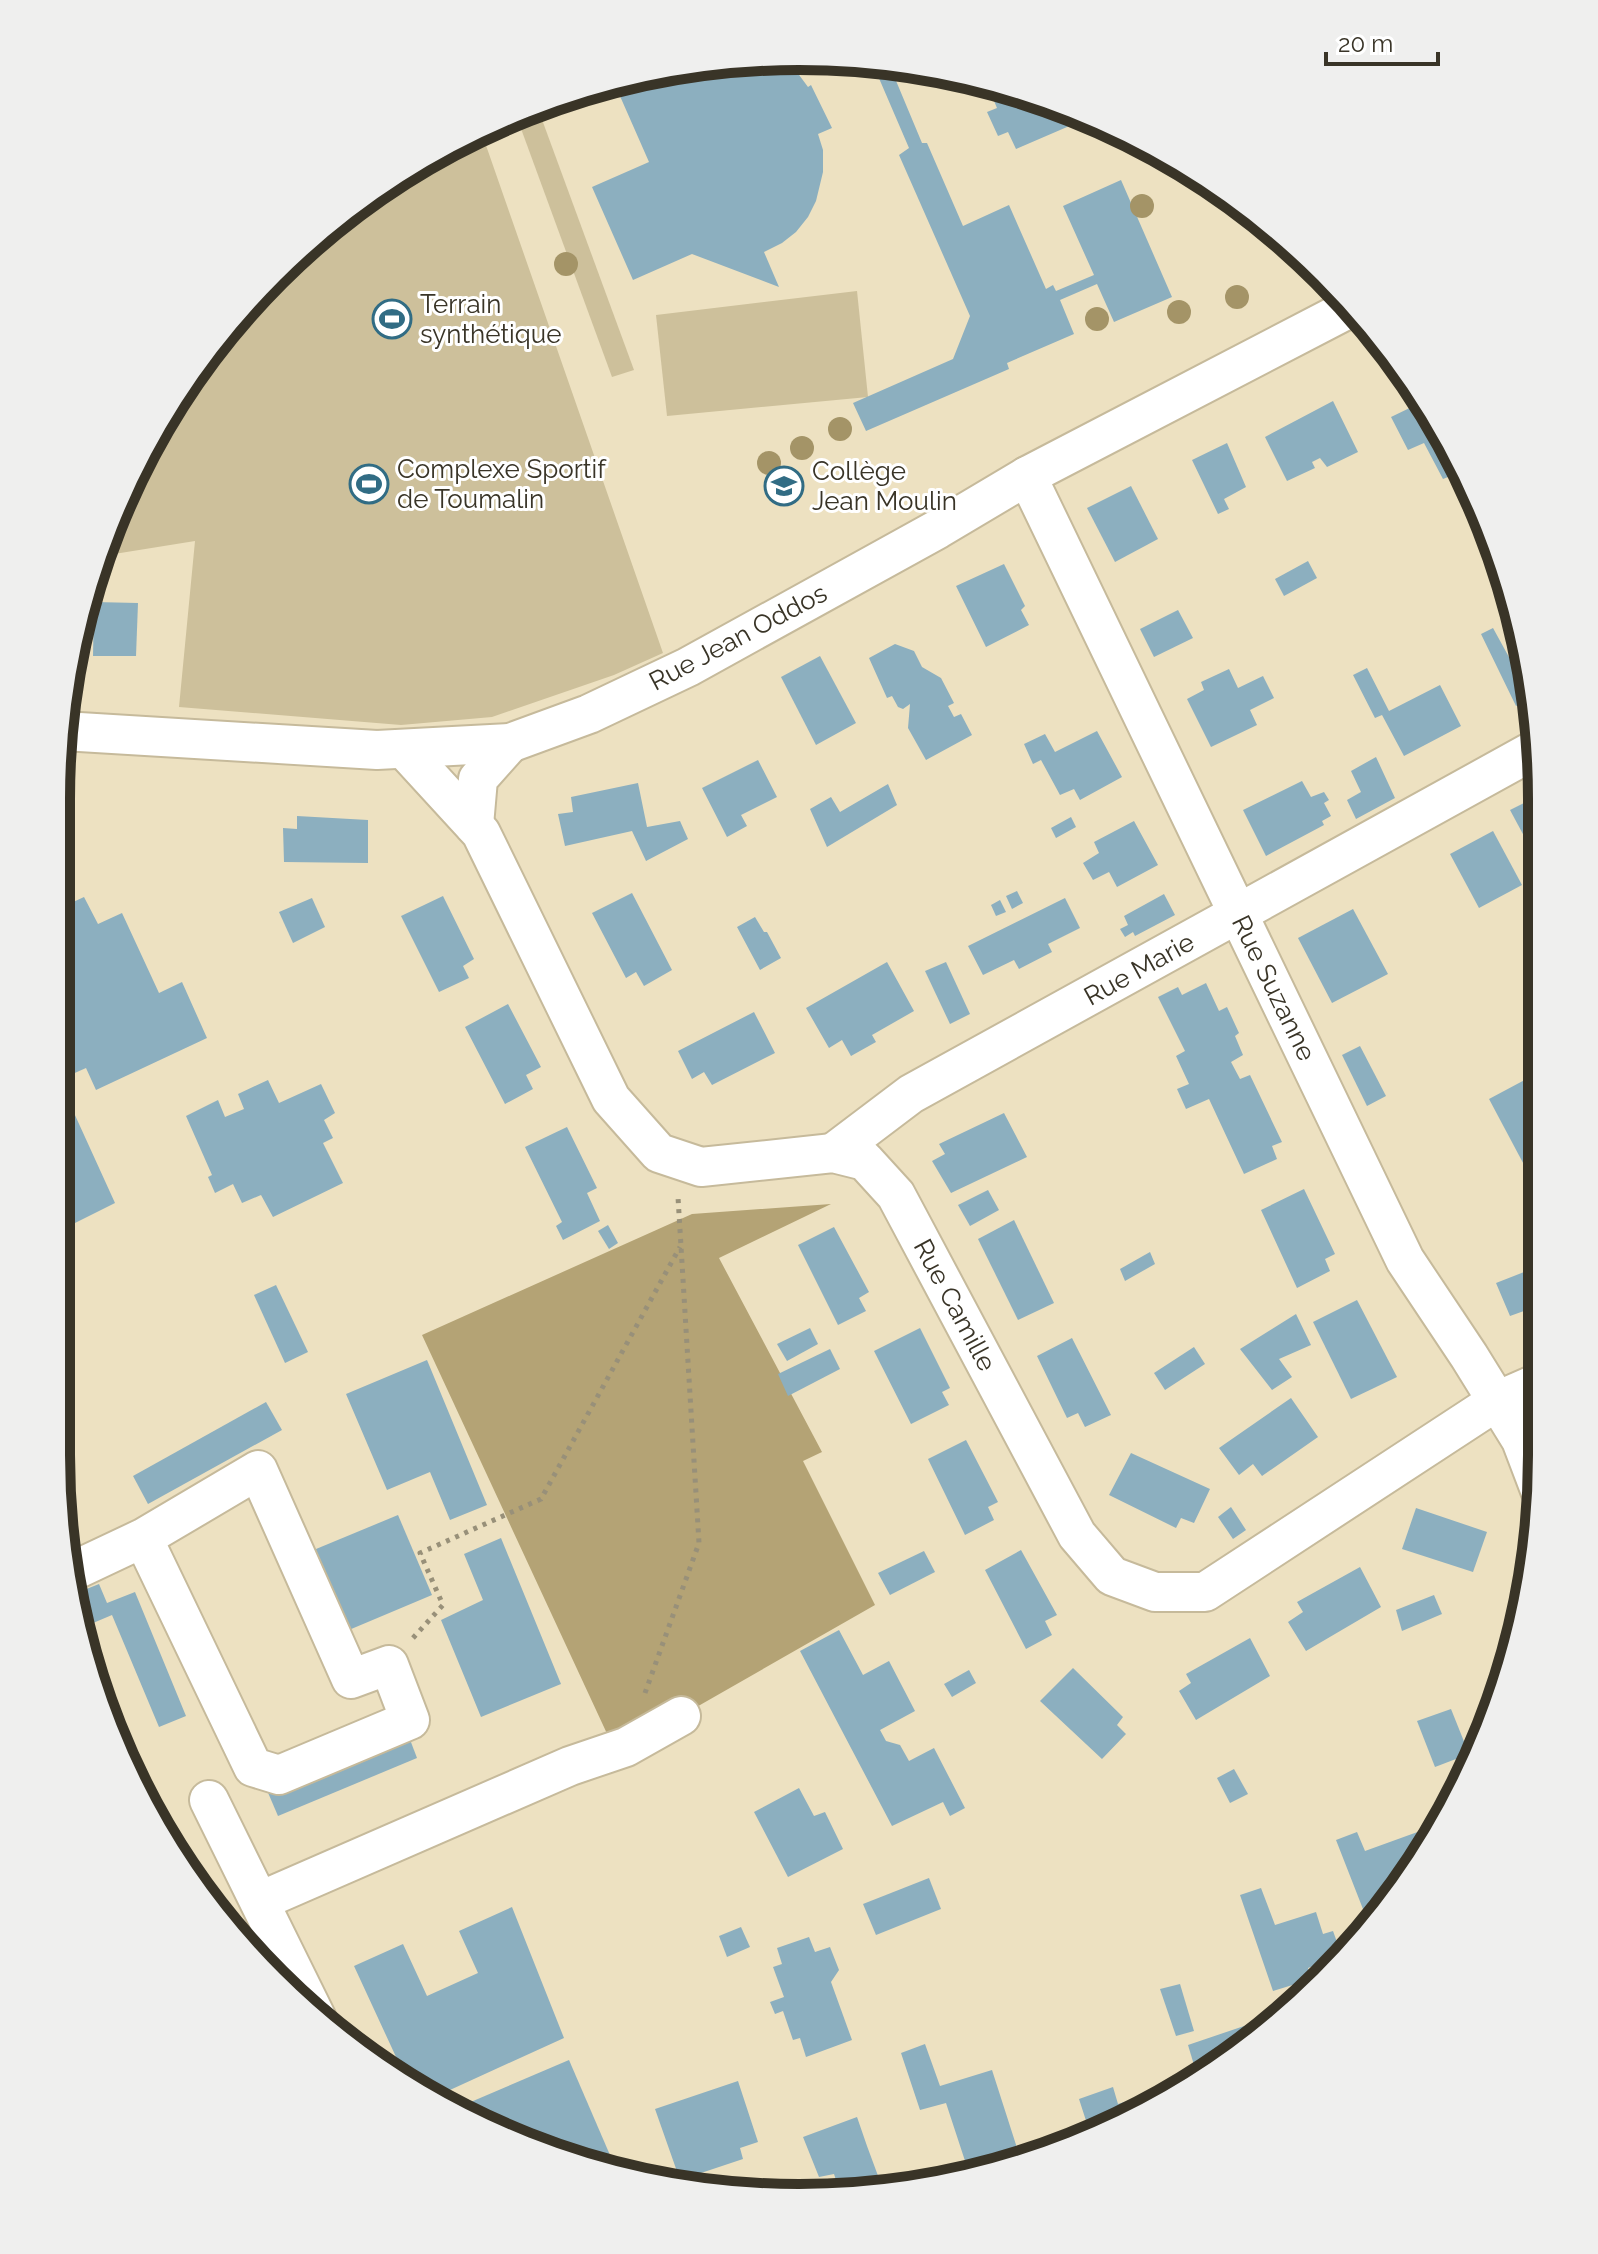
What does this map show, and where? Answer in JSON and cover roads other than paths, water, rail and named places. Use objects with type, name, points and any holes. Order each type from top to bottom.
[{"type":"street","name":"Rue Jean Oddos","points":[[74,732],[224,743],[404,749],[510,743],[589,714],[688,667],[938,529],[1027,476],[1342,312]]},
{"type":"street","name":"Rue Suzanne","points":[[1027,476],[1405,1260],[1497,1401],[1521,1440],[1528,1458]]},
{"type":"street","points":[[474,825],[478,779],[510,743]]},
{"type":"street","name":"Rue Camille","points":[[404,749],[481,833],[611,1099],[659,1153],[701,1167],[833,1153],[865,1161],[896,1195],[1077,1535],[1112,1576],[1155,1592],[1205,1592],[1497,1401],[1528,1387]]},
{"type":"street","name":"Rue Marie","points":[[833,1153],[911,1094],[1526,754]]},
{"type":"street","points":[[79,1568],[143,1538],[258,1470],[351,1679],[389,1665],[410,1720],[279,1775],[253,1767],[143,1538]]},
{"type":"street","points":[[260,1901],[570,1766],[626,1747],[681,1716]]},
{"type":"street","points":[[209,1800],[302,1987]]},
{"type":"place","name":"Terrain synthétique","points":[[392,319]]},
{"type":"place","name":"Complexe Sportif de Toumalin","points":[[369,484]]},
{"type":"place","name":"Collège Jean Moulin","points":[[784,486]]}]
